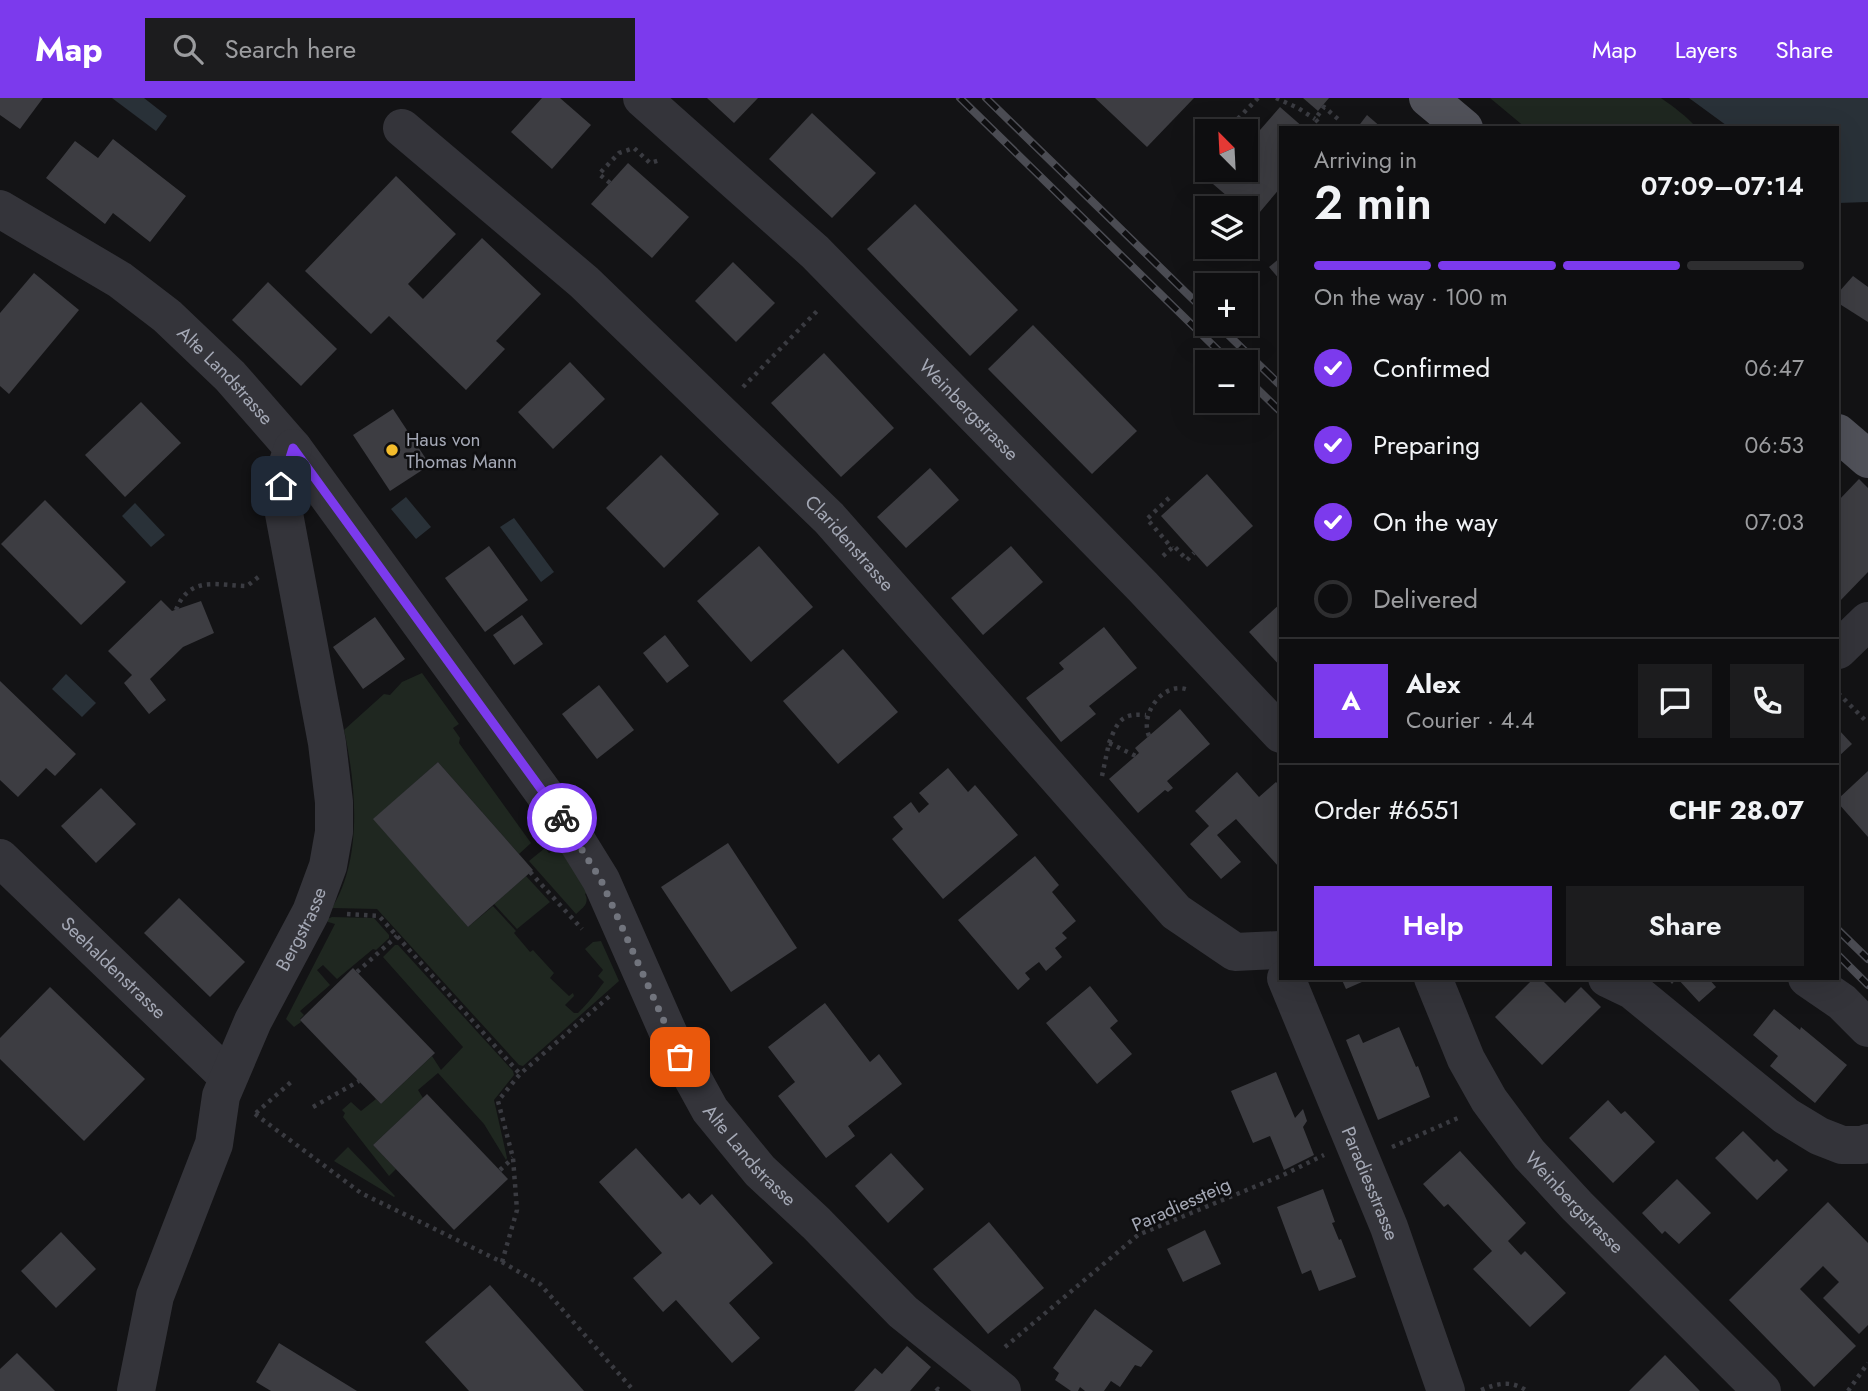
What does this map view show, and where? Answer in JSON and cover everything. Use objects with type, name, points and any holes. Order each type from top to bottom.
[{"type":"main road","points":[[1428,98],[1462,126]]},
{"type":"main road","points":[[1839,434],[1868,459]]},
{"type":"street","name":"Weinbergstrasse","points":[[642,98],[815,252],[1143,587],[1279,732]]},
{"type":"street","name":"Claridenstrasse","points":[[402,128],[584,282],[829,518],[1176,912],[1235,952],[1279,956]]},
{"type":"street","name":"Alte Landstrasse","points":[[0,209],[120,280],[167,316],[230,376],[293,448],[567,825],[601,880],[671,1038],[699,1094],[760,1171],[816,1223],[903,1312],[1002,1391]]},
{"type":"street","name":"Bergstrasse","points":[[136,1391],[155,1296],[214,1144],[221,1096],[253,1021],[312,912],[328,866],[334,832],[334,802],[327,743],[282,503],[283,477],[293,448]]},
{"type":"street","points":[[1839,649],[1868,621]]},
{"type":"street","name":"Seehaldenstrasse","points":[[0,858],[228,1077]]},
{"type":"street","name":"Paradiesstrasse","points":[[1291,980],[1389,1227],[1446,1391]]},
{"type":"street","name":"Weinbergstrasse","points":[[1434,980],[1466,1059],[1489,1100],[1529,1154],[1577,1206],[1762,1391]]},
{"type":"street","points":[[1610,980],[1632,990],[1786,1116],[1842,1146],[1868,1143]]},
{"type":"street","points":[[1810,980],[1842,1002],[1868,1028]]},
{"type":"path","points":[[1238,119],[1258,98]]},
{"type":"path","points":[[1276,98],[1315,119],[1322,126]]},
{"type":"path","points":[[1315,119],[1325,107],[1338,119]]},
{"type":"path","points":[[610,183],[599,174],[619,153],[634,148],[650,163],[659,160],[676,175],[699,149]]},
{"type":"path","points":[[720,411],[845,282]]},
{"type":"path","points":[[1169,498],[1147,519],[1172,548]]},
{"type":"path","points":[[176,610],[188,592],[206,583],[247,586],[260,576],[261,570]]},
{"type":"path","points":[[1149,736],[1146,715],[1153,704],[1168,692]]},
{"type":"path","points":[[1839,694],[1868,723]]},
{"type":"path","points":[[1102,779],[1109,743],[1115,728],[1130,714],[1146,715]]},
{"type":"path","points":[[1109,743],[1136,756]]},
{"type":"path","points":[[530,872],[582,929]]},
{"type":"path","points":[[312,912],[379,916],[520,1074]]},
{"type":"path","points":[[357,972],[397,936]]},
{"type":"path","points":[[502,1262],[517,1210],[513,1158],[498,1101],[520,1074],[641,968]]},
{"type":"path","points":[[228,1077],[237,1097],[255,1114],[361,1193],[502,1262],[540,1284],[634,1391]]},
{"type":"path","points":[[313,1107],[359,1081]]},
{"type":"path","points":[[255,1114],[291,1082]]},
{"type":"path","points":[[1395,1146],[1458,1118]]},
{"type":"path","points":[[500,1170],[513,1158]]},
{"type":"path","name":"Paradiessteig","points":[[1007,1345],[1138,1235],[1313,1160]]},
{"type":"path","points":[[1848,1391],[1868,1363]]},
{"type":"path","points":[[1477,1391],[1499,1383],[1513,1383],[1527,1391]]},
{"type":"shaded area","points":[[112,98],[144,98],[167,116],[156,131]]},
{"type":"shaded area","points":[[1490,98],[1661,98],[1695,126],[1524,126]]},
{"type":"shaded area","points":[[1689,98],[1868,98],[1868,202],[1839,203],[1839,126],[1727,126]]},
{"type":"shaded area","points":[[406,497],[431,527],[416,539],[391,509]]},
{"type":"shaded area","points":[[135,503],[165,535],[151,547],[122,516]]},
{"type":"shaded area","points":[[514,518],[554,572],[541,582],[500,527]]},
{"type":"shaded area","points":[[422,673],[459,724],[453,728],[460,738],[459,743],[531,843],[519,854],[438,762],[374,819],[468,927],[493,906],[516,931],[514,933],[530,952],[533,950],[554,973],[550,978],[569,996],[573,993],[574,996],[565,1005],[574,1013],[582,1009],[604,982],[598,976],[603,970],[585,949],[593,942],[601,941],[619,981],[523,1066],[519,1065],[377,909],[332,908],[349,867],[353,844],[354,797],[344,730],[384,694],[390,695],[402,682]]},
{"type":"shaded area","points":[[66,674],[96,703],[82,717],[52,689]]},
{"type":"shaded area","points":[[542,821],[588,892],[585,894],[585,905],[576,914],[529,861],[545,848],[551,852],[535,826]]},
{"type":"shaded area","points":[[526,876],[550,902],[517,929],[494,904]]},
{"type":"shaded area","points":[[374,918],[389,938],[337,979],[323,965],[317,970],[330,985],[300,1011],[304,1015],[300,1019],[301,1022],[294,1027],[286,1019],[335,924],[328,922],[327,919]]},
{"type":"shaded area","points":[[398,945],[513,1071],[514,1075],[494,1100],[506,1160],[484,1124],[438,1073],[418,1090],[423,1098],[373,1145],[396,1169],[389,1176],[343,1117],[345,1113],[342,1110],[351,1102],[361,1111],[376,1099],[381,1104],[432,1056],[441,1070],[463,1047],[383,957]]},
{"type":"shaded area","points":[[348,1147],[395,1196],[394,1197],[334,1161]]},
{"type":"building","points":[[0,98],[43,98],[20,129],[0,115]]},
{"type":"building","points":[[542,98],[560,98],[591,125],[552,169],[511,132]]},
{"type":"building","points":[[707,98],[758,98],[734,123]]},
{"type":"building","points":[[1095,98],[1194,98],[1147,147]]},
{"type":"building","points":[[1303,98],[1329,98],[1318,111]]},
{"type":"building","points":[[1280,107],[1302,126],[1279,126],[1279,189],[1258,214],[1258,196],[1227,196],[1213,184],[1258,182],[1258,132]]},
{"type":"building","points":[[812,113],[876,173],[832,218],[769,159]]},
{"type":"building","points":[[1367,115],[1380,126],[1359,126]]},
{"type":"building","points":[[113,139],[186,196],[150,242],[113,213],[105,224],[46,178],[75,141],[98,158]]},
{"type":"building","points":[[628,163],[689,217],[652,258],[591,204]]},
{"type":"building","points":[[396,176],[456,234],[408,284],[423,299],[482,238],[541,294],[496,341],[505,349],[466,390],[389,316],[371,334],[305,271]]},
{"type":"building","points":[[915,204],[1018,310],[970,356],[867,249]]},
{"type":"building","points":[[1279,259],[1279,279],[1269,267]]},
{"type":"building","points":[[733,262],[775,303],[736,342],[695,301]]},
{"type":"building","points":[[34,273],[79,310],[9,394],[0,386],[0,313]]},
{"type":"building","points":[[1853,276],[1868,287],[1868,322],[1839,304],[1839,292]]},
{"type":"building","points":[[268,282],[337,349],[301,386],[232,320]]},
{"type":"building","points":[[1033,325],[1137,431],[1092,474],[988,369]]},
{"type":"building","points":[[824,353],[894,428],[841,477],[771,403]]},
{"type":"building","points":[[570,362],[605,399],[553,449],[518,412]]},
{"type":"building","points":[[141,402],[181,443],[125,497],[85,455]]},
{"type":"building","name":"Haus von Thomas Mann","points":[[393,409],[430,465],[390,491],[353,435]]},
{"type":"building","points":[[661,455],[719,514],[664,568],[606,508]]},
{"type":"building","points":[[930,468],[959,500],[906,548],[877,517]]},
{"type":"building","points":[[1207,474],[1253,526],[1207,567],[1161,516]]},
{"type":"building","points":[[1859,479],[1868,488],[1868,572],[1839,602],[1839,500]]},
{"type":"building","points":[[45,500],[126,582],[81,625],[1,544]]},
{"type":"building","points":[[489,546],[528,600],[485,632],[445,578]]},
{"type":"building","points":[[759,546],[813,607],[751,662],[697,601]]},
{"type":"building","points":[[1011,546],[1043,582],[983,635],[951,598]]},
{"type":"building","points":[[161,600],[172,611],[201,601],[214,633],[183,647],[150,679],[166,700],[149,714],[124,683],[132,675],[108,651]]},
{"type":"building","points":[[1279,605],[1279,665],[1249,632]]},
{"type":"building","points":[[522,615],[543,644],[514,665],[493,635]]},
{"type":"building","points":[[375,617],[405,659],[363,689],[333,647]]},
{"type":"building","points":[[1104,627],[1137,668],[1089,706],[1096,714],[1061,742],[1026,698],[1064,669],[1059,663]]},
{"type":"building","points":[[665,635],[689,666],[667,683],[643,653]]},
{"type":"building","points":[[843,649],[898,712],[838,764],[783,701]]},
{"type":"building","points":[[0,681],[76,754],[55,776],[46,768],[18,797],[0,780]]},
{"type":"building","points":[[599,685],[634,730],[597,759],[562,714]]},
{"type":"building","points":[[1180,709],[1210,744],[1167,781],[1173,788],[1168,792],[1165,790],[1138,813],[1109,779],[1139,753],[1135,748]]},
{"type":"building","points":[[1839,730],[1852,744],[1839,756]]},
{"type":"building","points":[[438,762],[533,870],[468,927],[373,819]]},
{"type":"building","points":[[948,768],[968,792],[975,785],[1018,835],[943,899],[892,839],[903,829],[893,817],[911,802],[919,813],[929,804],[919,793]]},
{"type":"building","points":[[1868,771],[1868,837],[1839,804],[1839,798]]},
{"type":"building","points":[[1237,772],[1259,797],[1276,782],[1279,785],[1279,865],[1236,819],[1217,835],[1241,862],[1221,879],[1190,844],[1209,826],[1195,811]]},
{"type":"building","points":[[101,788],[136,824],[96,863],[61,826]]},
{"type":"building","points":[[728,843],[797,948],[731,992],[661,887]]},
{"type":"building","points":[[1035,856],[1059,885],[1052,892],[1076,921],[1062,933],[1067,938],[1055,948],[1062,957],[1046,971],[1039,962],[1025,973],[1030,979],[1018,990],[958,920]]},
{"type":"building","points":[[179,898],[245,962],[210,997],[144,933]]},
{"type":"building","points":[[353,968],[435,1053],[381,1104],[300,1020]]},
{"type":"building","points":[[1342,980],[1366,980],[1346,989]]},
{"type":"building","points":[[1532,980],[1542,980],[1565,1003],[1581,987],[1601,1007],[1542,1065],[1495,1017]]},
{"type":"building","points":[[1679,980],[1710,980],[1716,987],[1699,1002]]},
{"type":"building","points":[[1090,986],[1118,1021],[1110,1028],[1132,1054],[1097,1084],[1046,1023]]},
{"type":"building","points":[[50,987],[145,1079],[84,1141],[0,1059],[0,1038]]},
{"type":"building","points":[[825,1003],[870,1062],[879,1054],[902,1084],[848,1126],[855,1136],[826,1158],[778,1096],[795,1082],[768,1047]]},
{"type":"building","points":[[1774,1009],[1800,1030],[1801,1027],[1847,1065],[1815,1103],[1770,1066],[1778,1056],[1753,1035]]},
{"type":"building","points":[[1399,1027],[1430,1097],[1378,1120],[1346,1040],[1359,1034],[1363,1043]]},
{"type":"building","points":[[1276,1072],[1295,1118],[1303,1109],[1307,1121],[1303,1127],[1314,1155],[1284,1170],[1270,1136],[1253,1143],[1231,1091]]},
{"type":"building","points":[[427,1094],[508,1179],[454,1230],[373,1145]]},
{"type":"building","points":[[1608,1100],[1621,1114],[1625,1111],[1655,1142],[1613,1183],[1569,1138]]},
{"type":"building","points":[[1743,1131],[1774,1162],[1777,1159],[1788,1170],[1757,1200],[1715,1158]]},
{"type":"building","points":[[636,1148],[682,1199],[689,1193],[700,1205],[712,1194],[773,1263],[729,1303],[760,1338],[732,1363],[676,1300],[663,1312],[633,1278],[662,1253],[599,1182]]},
{"type":"building","points":[[1460,1151],[1526,1223],[1508,1241],[1521,1255],[1525,1251],[1566,1293],[1530,1327],[1473,1269],[1492,1251],[1448,1204],[1444,1207],[1423,1184]]},
{"type":"building","points":[[891,1153],[924,1189],[888,1223],[855,1186]]},
{"type":"building","points":[[1677,1179],[1711,1213],[1679,1244],[1665,1231],[1662,1234],[1642,1213]]},
{"type":"building","points":[[1323,1189],[1335,1222],[1332,1223],[1356,1277],[1319,1291],[1311,1270],[1302,1274],[1277,1207]]},
{"type":"building","points":[[1828,1202],[1868,1243],[1868,1325],[1859,1334],[1823,1298],[1839,1282],[1823,1266],[1800,1289],[1856,1346],[1814,1387],[1729,1300]]},
{"type":"building","points":[[989,1222],[1044,1288],[988,1334],[933,1269]]},
{"type":"building","points":[[1205,1230],[1221,1264],[1183,1282],[1167,1249]]},
{"type":"building","points":[[61,1232],[96,1269],[56,1308],[21,1271]]},
{"type":"building","points":[[490,1285],[584,1391],[469,1391],[425,1342]]},
{"type":"building","points":[[1095,1309],[1153,1351],[1141,1367],[1135,1365],[1120,1387],[1111,1381],[1104,1391],[1085,1391],[1080,1387],[1078,1391],[1071,1391],[1055,1380],[1059,1373],[1053,1368]]},
{"type":"building","points":[[279,1343],[357,1391],[271,1391],[256,1382]]},
{"type":"building","points":[[907,1346],[931,1367],[910,1391],[854,1391],[875,1368],[882,1374]]},
{"type":"building","points":[[17,1353],[55,1391],[0,1391],[0,1369]]},
{"type":"building","points":[[1665,1355],[1700,1391],[1629,1391]]},
{"type":"railway","points":[[960,98],[1218,350]]},
{"type":"railway","points":[[986,98],[1195,301]]},
{"type":"railway","points":[[1229,336],[1279,384]]},
{"type":"railway","points":[[1258,390],[1279,410]]},
{"type":"railway","points":[[1839,931],[1868,959]]},
{"type":"railway","points":[[1839,956],[1868,985]]},
{"type":"way so far","points":[[562,818],[601,880],[680,1057]]},
{"type":"place","name":"Haus von Thomas Mann","points":[[392,450]]},
{"type":"route","points":[[281,486],[293,448],[562,818]]}]
